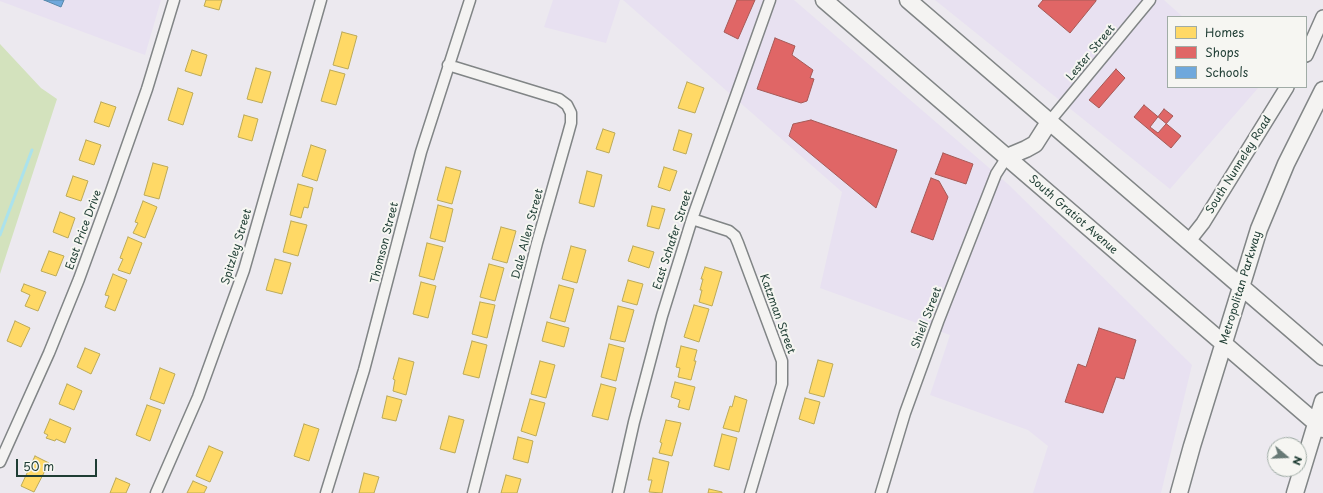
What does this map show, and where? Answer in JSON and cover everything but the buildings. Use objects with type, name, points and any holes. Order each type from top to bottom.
[{"type":"main road","name":"South Gratiot Avenue","points":[[824,0],[1320,426]]},
{"type":"main road","points":[[908,0],[1323,357]]},
{"type":"main road","name":"Metropolitan Parkway","points":[[1179,493],[1259,229],[1275,188],[1323,90]]},
{"type":"main road","points":[[1007,157],[1035,144],[1049,122]]},
{"type":"main road","points":[[1295,493],[1320,426],[1323,401]]},
{"type":"street","name":"East Price Drive","points":[[0,462],[49,353],[81,272],[113,187],[147,89],[174,0]]},
{"type":"street","name":"Spitzley Street","points":[[156,493],[198,397],[244,270],[321,0]]},
{"type":"street","name":"Thomson Street","points":[[326,493],[364,370],[421,152],[448,64],[470,0]]},
{"type":"street","name":"East Schafer Street","points":[[618,493],[634,422],[662,316],[692,218],[770,0]]},
{"type":"street","name":"Lester Street","points":[[1049,122],[1150,0]]},
{"type":"street","points":[[1307,53],[1323,17]]},
{"type":"street","name":"Dale Allen Street","points":[[448,64],[559,99],[567,105],[571,113],[571,123],[537,243],[473,493]]},
{"type":"street","name":"South Nunneley Road","points":[[1188,242],[1203,223],[1286,88]]},
{"type":"street","name":"Shiell Street","points":[[881,493],[905,413],[938,322],[996,174],[1007,157]]},
{"type":"street","name":"Katzman Street","points":[[692,218],[729,231],[735,236],[782,361],[782,384],[750,493]]},
{"type":"shaded area","points":[[0,0],[161,0],[145,55]]},
{"type":"shaded area","points":[[553,0],[620,0],[606,43],[544,27]]},
{"type":"shaded area","points":[[623,0],[794,0],[1009,185],[1192,365],[1161,493],[1033,493],[1048,446],[1028,430],[930,395],[950,335],[820,288],[842,192]]},
{"type":"shaded area","points":[[935,0],[1164,0],[1182,16],[1167,16],[1167,88],[1258,88],[1170,189]]},
{"type":"green space","points":[[0,44],[41,88],[57,99],[0,274]]},
{"type":"waterway","points":[[0,235],[32,150]]}]
